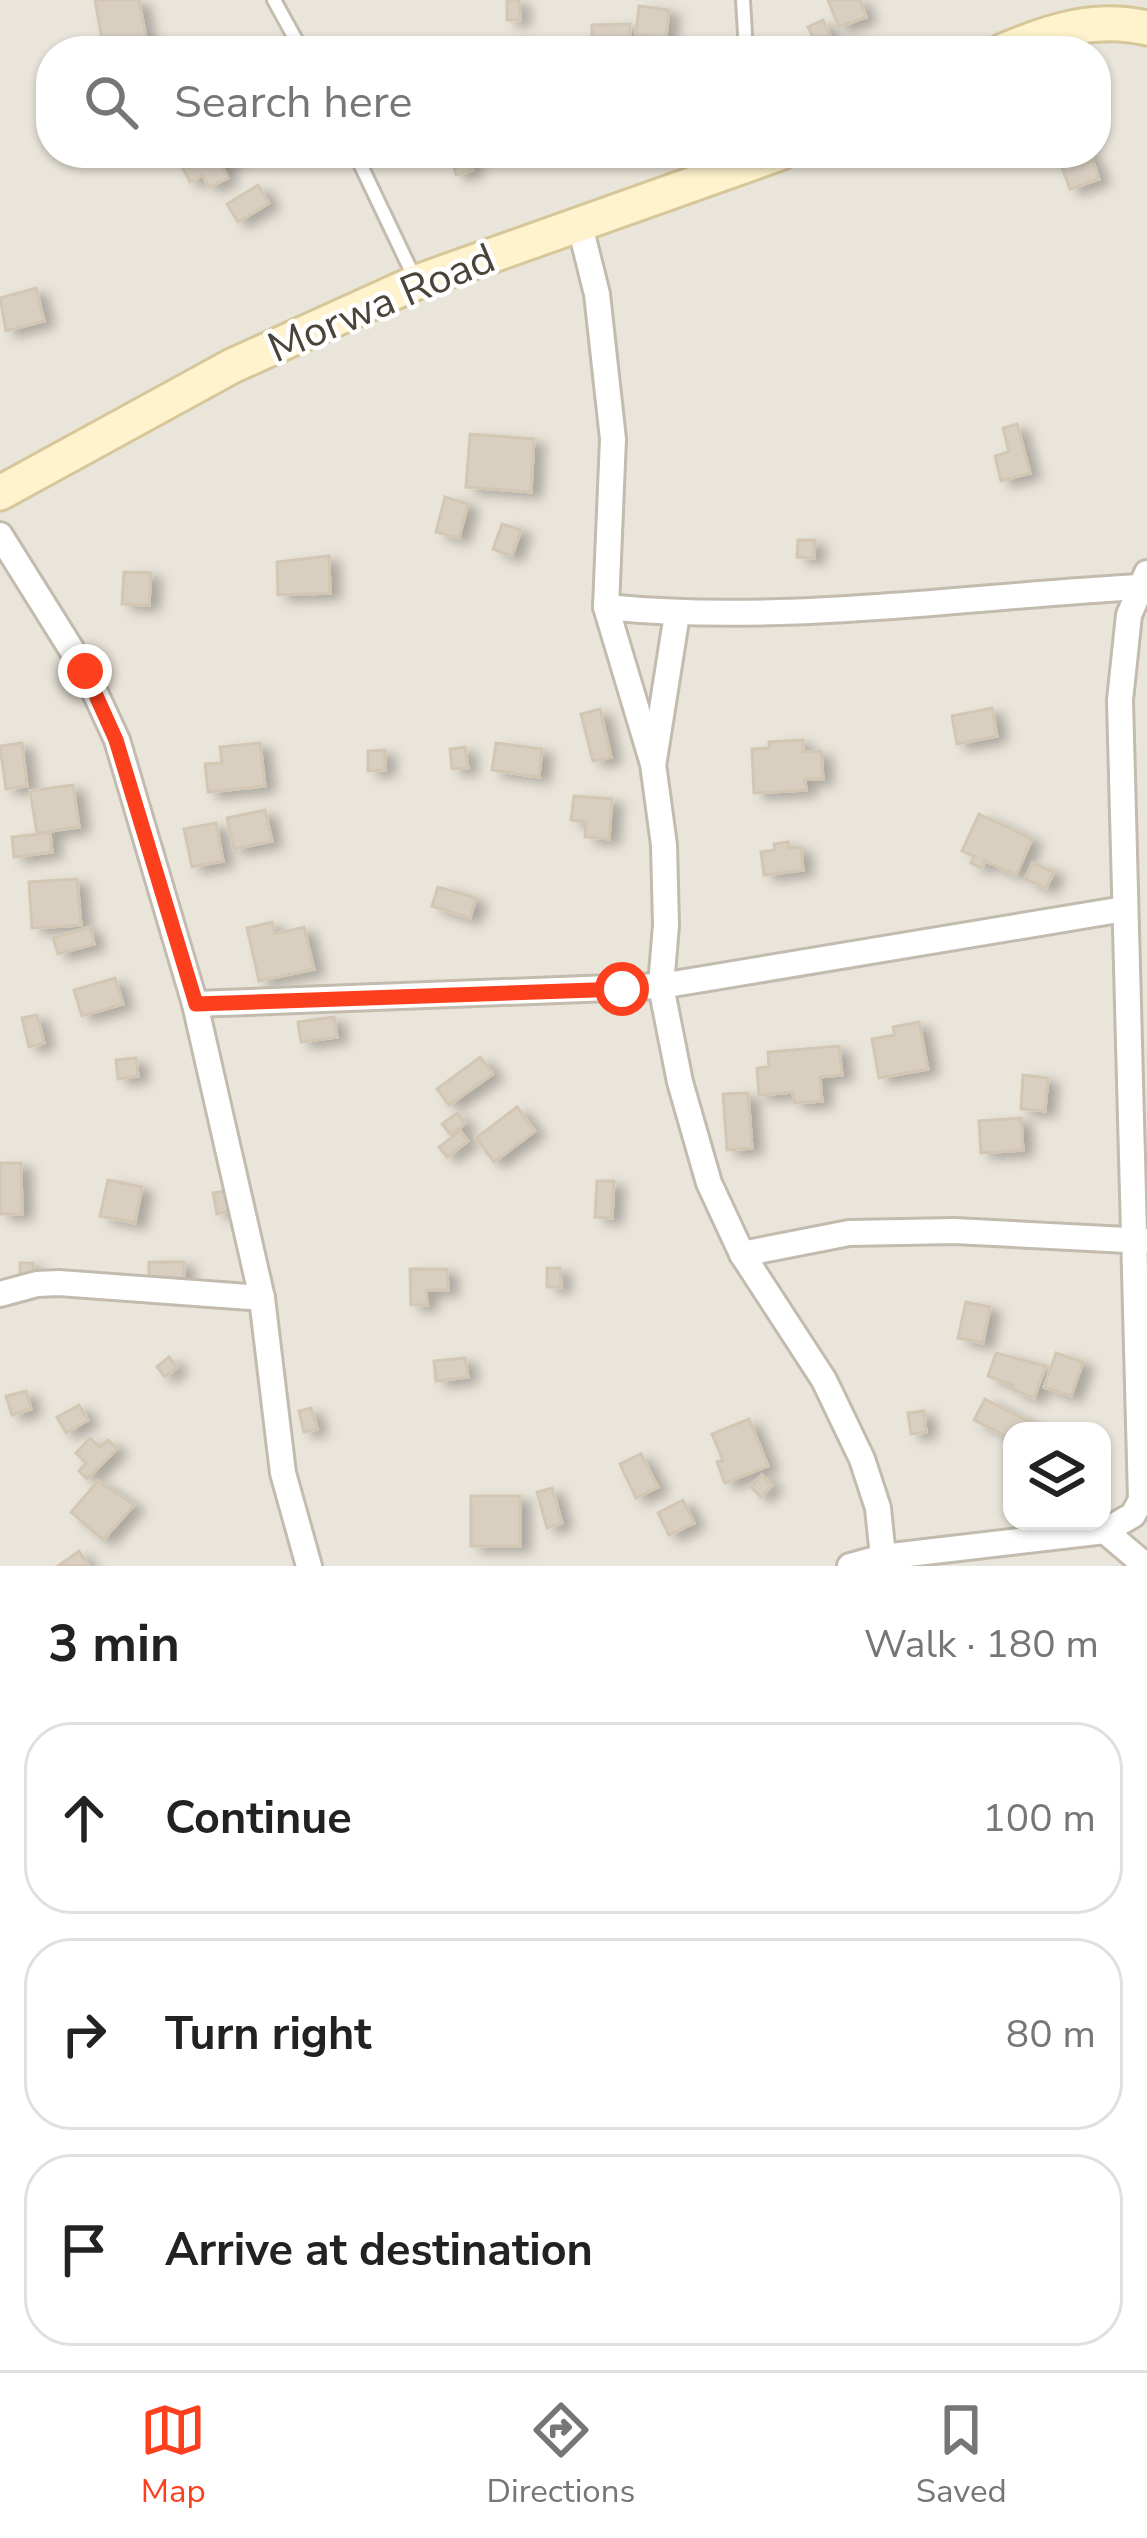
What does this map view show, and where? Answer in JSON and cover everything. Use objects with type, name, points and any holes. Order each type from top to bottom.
[{"type":"main road","points":[[1041,36],[1099,22],[1147,28]]},
{"type":"main road","name":"Morwa Road","points":[[0,493],[232,366],[417,282],[730,168]]},
{"type":"street","points":[[580,222],[597,294],[613,439],[607,607],[653,764],[664,844],[666,925],[661,986],[680,1082],[709,1183],[742,1254],[824,1380],[862,1459],[878,1508],[882,1562]]},
{"type":"street","points":[[0,535],[104,705],[196,1004],[262,1298],[283,1473],[309,1566]]},
{"type":"street","points":[[607,607],[749,615],[1142,580],[1122,655],[1120,700],[1124,909],[1141,1241],[1143,1493],[1133,1515],[1105,1531],[850,1566]]},
{"type":"street","points":[[653,764],[676,614]]},
{"type":"street","points":[[196,1004],[661,986],[1124,909]]},
{"type":"street","points":[[742,1254],[849,1233],[954,1231],[1141,1241]]},
{"type":"street","points":[[0,1294],[59,1283],[262,1298]]},
{"type":"street","points":[[1105,1531],[1146,1566]]},
{"type":"lane","points":[[274,0],[294,36]]},
{"type":"lane","points":[[742,0],[745,36]]},
{"type":"lane","points":[[362,168],[417,282]]},
{"type":"shaded area","points":[[0,0],[1147,0],[1147,1566],[0,1566]]},
{"type":"building","points":[[95,0],[139,0],[146,36],[101,36]]},
{"type":"building","points":[[507,0],[519,0],[520,20],[507,20]]},
{"type":"building","points":[[828,0],[860,0],[866,17],[839,27]]},
{"type":"building","points":[[639,6],[669,10],[666,36],[636,35]]},
{"type":"building","points":[[823,20],[830,36],[812,36],[808,27]]},
{"type":"building","points":[[630,24],[630,36],[592,36],[592,25]]},
{"type":"building","points":[[183,168],[223,168],[228,178],[209,187],[203,175],[190,182]]},
{"type":"building","points":[[1062,168],[1095,168],[1099,179],[1070,189]]},
{"type":"building","points":[[258,185],[269,203],[238,222],[227,204]]},
{"type":"building","points":[[36,288],[44,321],[6,331],[0,298]]},
{"type":"building","points":[[1017,424],[1030,473],[1001,481],[995,456],[1009,452],[1003,428]]},
{"type":"building","points":[[470,434],[534,439],[531,492],[466,487]]},
{"type":"building","points":[[445,497],[468,504],[459,538],[436,532]]},
{"type":"building","points":[[502,524],[521,530],[512,556],[493,549]]},
{"type":"building","points":[[798,540],[815,540],[814,558],[797,557]]},
{"type":"building","points":[[329,556],[330,593],[278,595],[277,562]]},
{"type":"building","points":[[124,572],[151,573],[149,605],[122,604]]},
{"type":"building","points":[[992,708],[997,736],[957,744],[952,716]]},
{"type":"building","points":[[600,709],[611,757],[593,761],[581,714]]},
{"type":"building","points":[[803,740],[803,752],[821,751],[823,779],[805,779],[806,790],[754,793],[752,749],[769,748],[769,742]]},
{"type":"building","points":[[22,743],[27,786],[6,789],[0,746]]},
{"type":"building","points":[[260,743],[265,786],[208,792],[205,764],[222,763],[220,747]]},
{"type":"building","points":[[496,743],[542,749],[539,777],[492,770]]},
{"type":"building","points":[[465,747],[468,768],[452,769],[450,749]]},
{"type":"building","points":[[385,750],[385,770],[368,771],[368,751]]},
{"type":"building","points":[[73,785],[79,827],[37,833],[30,791]]},
{"type":"building","points":[[574,796],[612,799],[609,839],[585,837],[586,822],[571,820]]},
{"type":"building","points":[[265,810],[272,841],[234,849],[227,818]]},
{"type":"building","points":[[979,814],[1032,839],[1016,875],[985,861],[982,868],[971,863],[974,856],[962,851]]},
{"type":"building","points":[[216,823],[223,861],[192,867],[184,829]]},
{"type":"building","points":[[50,833],[52,852],[14,857],[12,837]]},
{"type":"building","points":[[788,842],[789,848],[801,847],[803,870],[764,875],[761,852]]},
{"type":"building","points":[[1033,863],[1054,872],[1046,888],[1025,879]]},
{"type":"building","points":[[77,879],[81,925],[32,928],[29,882]]},
{"type":"building","points":[[438,887],[476,898],[470,918],[432,906]]},
{"type":"building","points":[[272,922],[275,934],[304,927],[314,969],[259,981],[247,928]]},
{"type":"building","points":[[90,927],[94,944],[58,954],[53,938]]},
{"type":"building","points":[[115,978],[123,1004],[82,1016],[74,990]]},
{"type":"building","points":[[37,1015],[44,1043],[29,1047],[22,1018]]},
{"type":"building","points":[[334,1017],[337,1037],[301,1042],[298,1022]]},
{"type":"building","points":[[919,1022],[928,1069],[879,1078],[872,1039],[895,1035],[893,1027]]},
{"type":"building","points":[[839,1046],[842,1075],[820,1077],[822,1101],[794,1103],[793,1092],[759,1095],[757,1068],[769,1067],[768,1052]]},
{"type":"building","points":[[480,1057],[493,1074],[449,1105],[437,1089]]},
{"type":"building","points":[[136,1058],[138,1076],[118,1079],[116,1060]]},
{"type":"building","points":[[1023,1075],[1048,1078],[1045,1111],[1021,1109]]},
{"type":"building","points":[[748,1093],[752,1148],[727,1150],[723,1094]]},
{"type":"building","points":[[517,1107],[535,1131],[494,1162],[476,1138]]},
{"type":"building","points":[[457,1113],[465,1123],[451,1135],[442,1124]]},
{"type":"building","points":[[1021,1118],[1023,1150],[981,1153],[979,1121]]},
{"type":"building","points":[[460,1131],[468,1141],[447,1157],[439,1147]]},
{"type":"building","points":[[0,1163],[21,1163],[22,1214],[0,1214]]},
{"type":"building","points":[[108,1180],[142,1187],[135,1223],[100,1216]]},
{"type":"building","points":[[597,1181],[614,1181],[612,1218],[595,1217]]},
{"type":"building","points":[[225,1191],[228,1211],[217,1214],[213,1193]]},
{"type":"building","points":[[149,1262],[184,1262],[184,1286],[149,1286]]},
{"type":"building","points":[[20,1263],[33,1263],[33,1281],[20,1281]]},
{"type":"building","points":[[547,1268],[560,1268],[561,1287],[547,1287]]},
{"type":"building","points":[[410,1269],[447,1269],[448,1290],[426,1290],[427,1305],[411,1305]]},
{"type":"building","points":[[966,1302],[990,1307],[983,1343],[958,1338]]},
{"type":"building","points":[[996,1353],[1046,1366],[1034,1398],[988,1376]]},
{"type":"building","points":[[1056,1353],[1083,1362],[1071,1396],[1044,1387]]},
{"type":"building","points":[[169,1357],[177,1367],[165,1377],[157,1367]]},
{"type":"building","points":[[465,1358],[468,1377],[436,1381],[434,1361]]},
{"type":"building","points":[[26,1391],[31,1409],[12,1415],[6,1396]]},
{"type":"building","points":[[985,1399],[1029,1422],[1003,1422],[1003,1434],[974,1420]]},
{"type":"building","points":[[79,1405],[88,1420],[66,1433],[57,1417]]},
{"type":"building","points":[[311,1408],[317,1429],[304,1432],[299,1411]]},
{"type":"building","points":[[924,1411],[926,1432],[911,1434],[908,1413]]},
{"type":"building","points":[[749,1419],[768,1466],[725,1483],[717,1462],[723,1460],[712,1434]]},
{"type":"building","points":[[90,1438],[100,1447],[108,1440],[117,1449],[87,1479],[79,1471],[86,1463],[76,1453]]},
{"type":"building","points":[[641,1454],[658,1487],[636,1498],[620,1464]]},
{"type":"building","points":[[762,1475],[772,1485],[761,1497],[751,1487]]},
{"type":"building","points":[[98,1481],[134,1505],[103,1540],[71,1512]]},
{"type":"building","points":[[552,1488],[562,1523],[547,1528],[537,1492]]},
{"type":"building","points":[[471,1496],[520,1496],[520,1546],[471,1546]]},
{"type":"building","points":[[683,1500],[694,1523],[669,1535],[658,1513]]},
{"type":"building","points":[[79,1551],[89,1566],[58,1566]]},
{"type":"route","points":[[85,671],[116,740],[196,1004],[622,989]]}]
